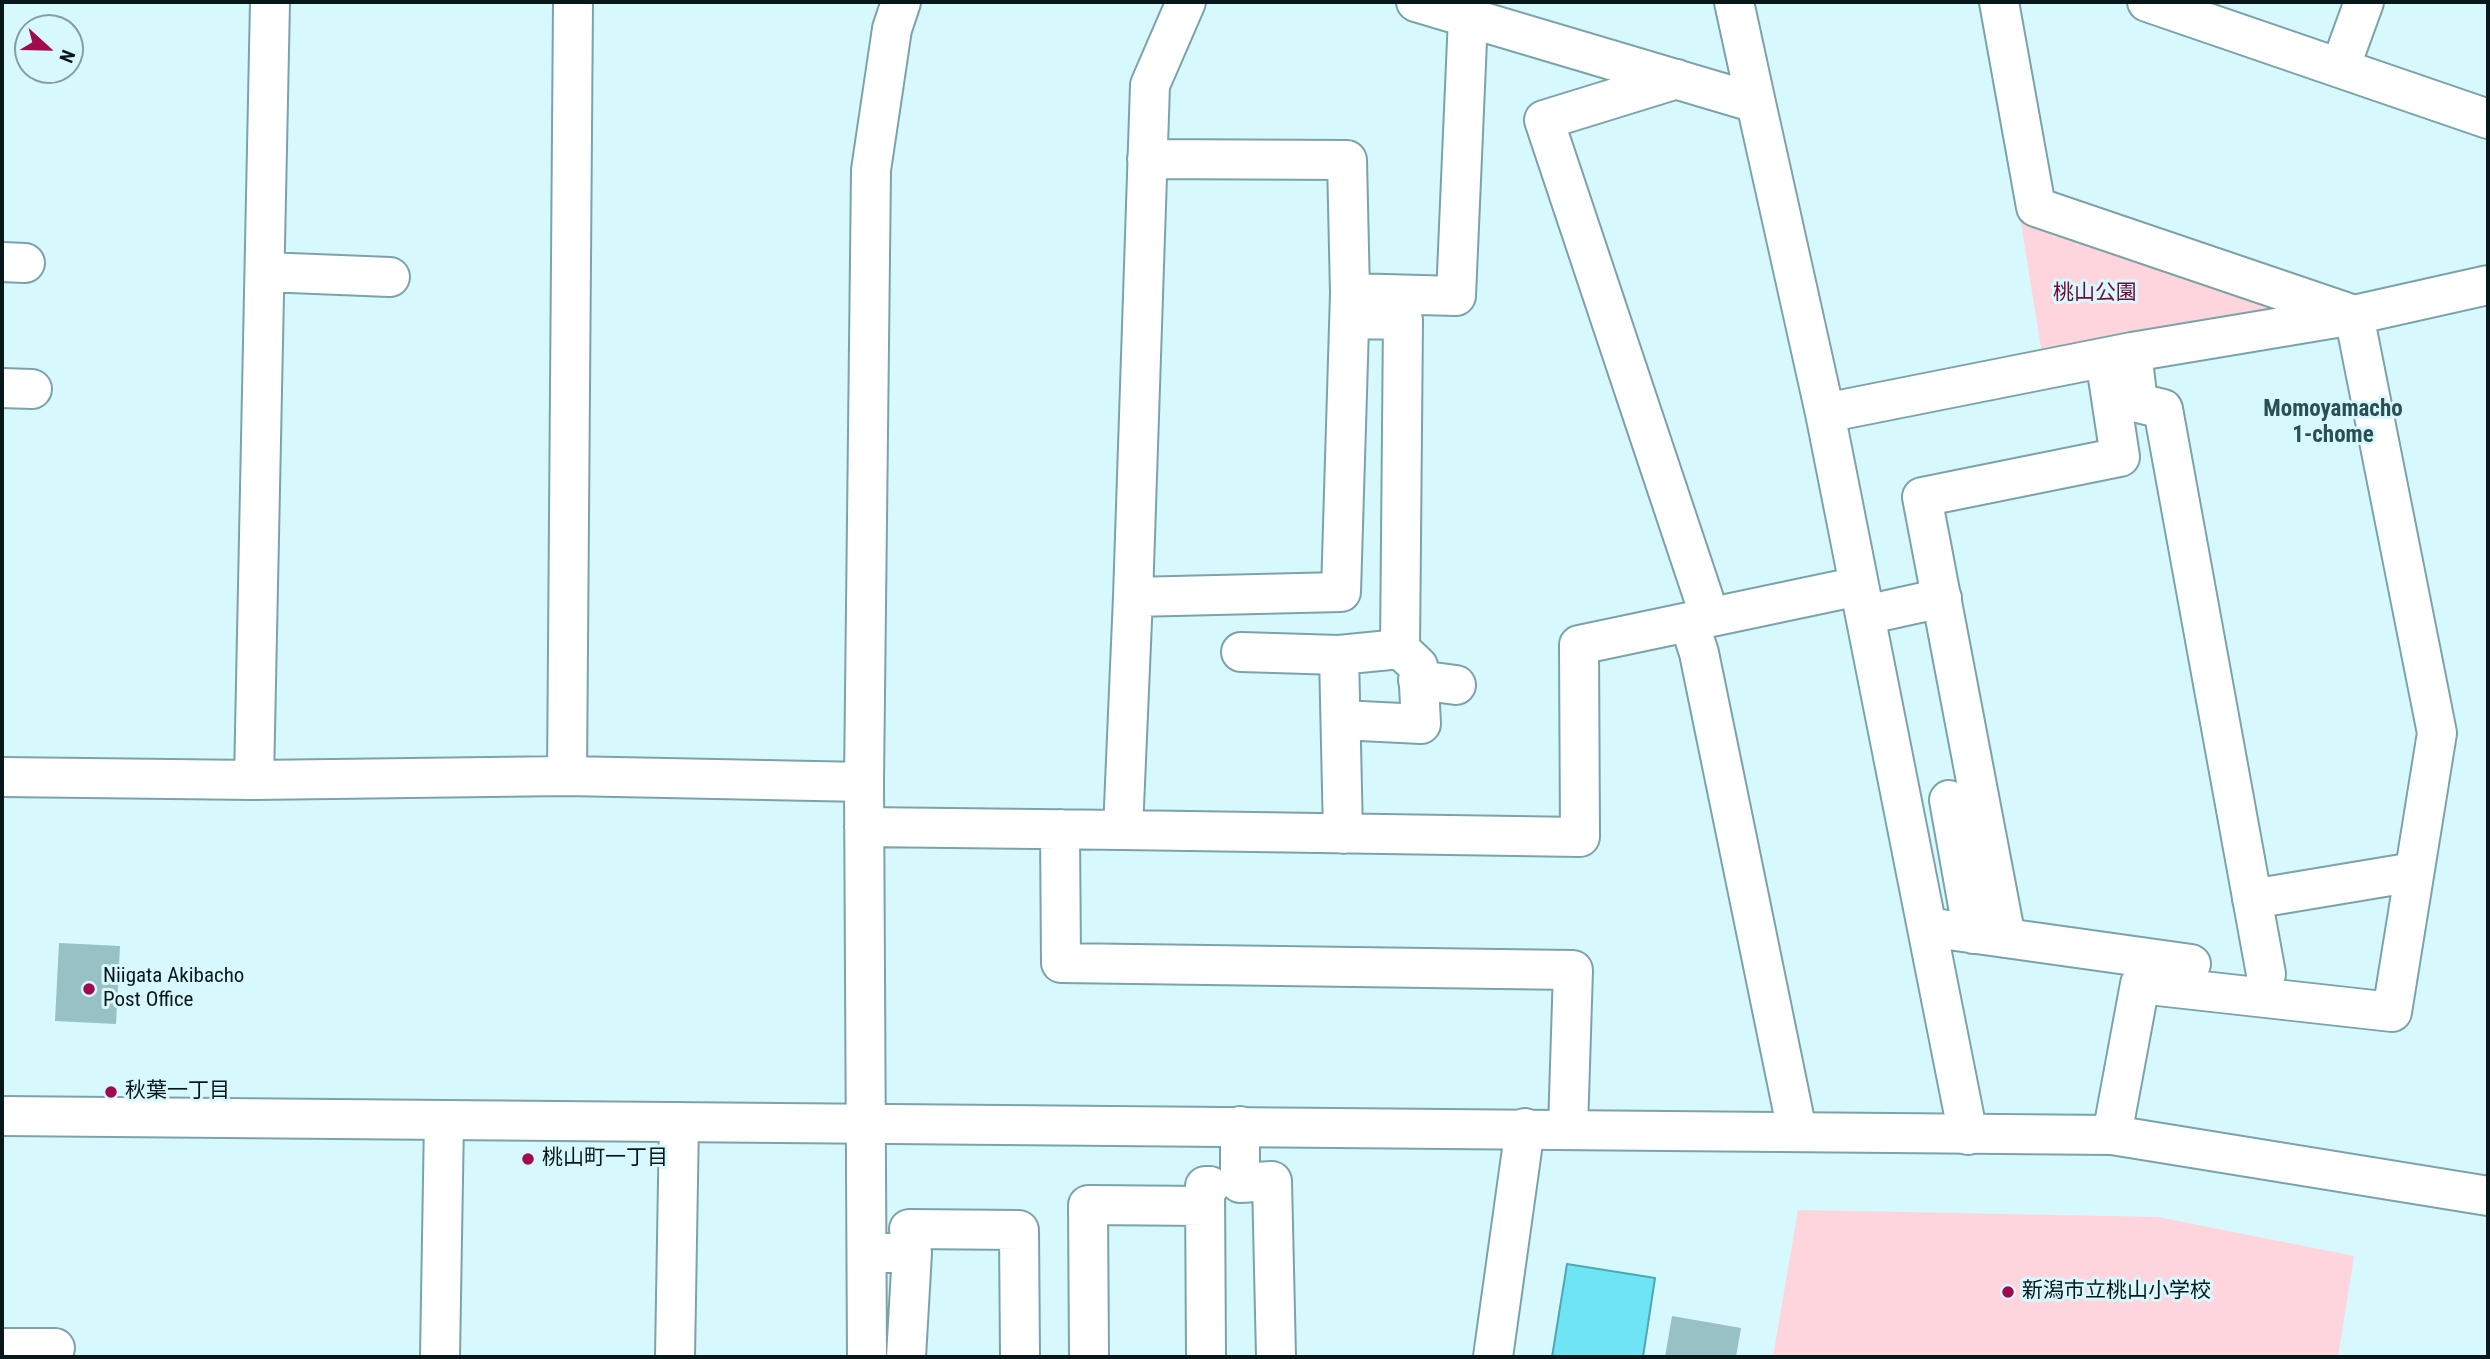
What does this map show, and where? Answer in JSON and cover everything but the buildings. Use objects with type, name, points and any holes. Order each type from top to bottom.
[{"type":"street","points":[[254,780],[270,2]]},
{"type":"street","points":[[567,776],[573,2]]},
{"type":"street","points":[[867,1357],[864,782],[870,170],[892,29],[901,2]]},
{"type":"street","points":[[1122,830],[1133,597],[1150,85],[1186,2]]},
{"type":"street","points":[[1734,2],[1825,413],[1968,1135]]},
{"type":"street","points":[[1999,2],[2036,207],[2354,315]]},
{"type":"street","points":[[2147,2],[2488,119]]},
{"type":"street","points":[[2340,68],[2364,2]]},
{"type":"street","points":[[1349,306],[1456,296],[1438,7],[1756,103]]},
{"type":"street","points":[[1677,79],[1544,120],[1700,619],[1699,653],[1797,1131]]},
{"type":"street","points":[[1133,597],[1341,592],[1349,306],[1347,160],[1147,159]]},
{"type":"street","points":[[265,272],[390,277]]},
{"type":"street","points":[[1825,413],[2118,355],[2354,315],[2488,285]]},
{"type":"street","points":[[1341,720],[1421,724],[1409,664],[1403,320],[1349,306]]},
{"type":"street","points":[[2112,1135],[2140,984],[2392,1012],[2437,733],[2354,315]]},
{"type":"street","points":[[1990,936],[1964,797],[1942,598],[1922,497],[2120,457],[2118,355]]},
{"type":"street","points":[[2118,355],[2138,403],[2163,409],[2266,974]]},
{"type":"street","points":[[864,827],[1580,837],[1579,645],[1700,619],[1862,601],[1942,598]]},
{"type":"street","points":[[1241,652],[1339,655],[1409,664],[1456,685]]},
{"type":"street","points":[[1339,655],[1343,834]]},
{"type":"street","points":[[2,777],[254,780],[567,776],[864,782]]},
{"type":"street","points":[[1904,809],[1964,797]]},
{"type":"street","points":[[1060,829],[1061,963],[1573,970],[1568,1129]]},
{"type":"street","points":[[2252,899],[2414,873]]},
{"type":"street","points":[[1927,927],[2299,979],[2295,1001]]},
{"type":"street","points":[[2,1116],[2112,1135],[2488,1196]]},
{"type":"street","points":[[440,1357],[444,1120]]},
{"type":"street","points":[[675,1357],[679,1122]]},
{"type":"street","points":[[1240,1126],[1240,1183]]},
{"type":"street","points":[[1493,1357],[1525,1128]]},
{"type":"street","points":[[1206,1357],[1205,1186],[1272,1181],[1276,1357]]},
{"type":"street","points":[[1089,1357],[1088,1205],[1205,1206]]},
{"type":"street","points":[[906,1357],[912,1254],[909,1229],[1019,1230],[1020,1357]]},
{"type":"street","points":[[866,1252],[912,1254]]},
{"type":"street","points":[[2,1348],[55,1348]]},
{"type":"green space","name":"桃山公園","points":[[2018,205],[2331,309],[2044,366]]},
{"type":"green space","points":[[1798,1210],[2158,1217],[2354,1256],[2338,1357],[1773,1357]]},
{"type":"water","points":[[1567,1264],[1655,1278],[1643,1357],[1552,1357]]},
{"type":"place","name":"Niigata Akibacho Post Office","points":[[89,989]]},
{"type":"place","name":"秋葉一丁目","points":[[111,1092]]},
{"type":"place","name":"桃山町一丁目","points":[[528,1159]]},
{"type":"place","name":"新潟市立桃山小学校","points":[[2008,1292]]},
{"type":"district","name":"Momoyamacho 1-chome","points":[[2333,423]]}]
